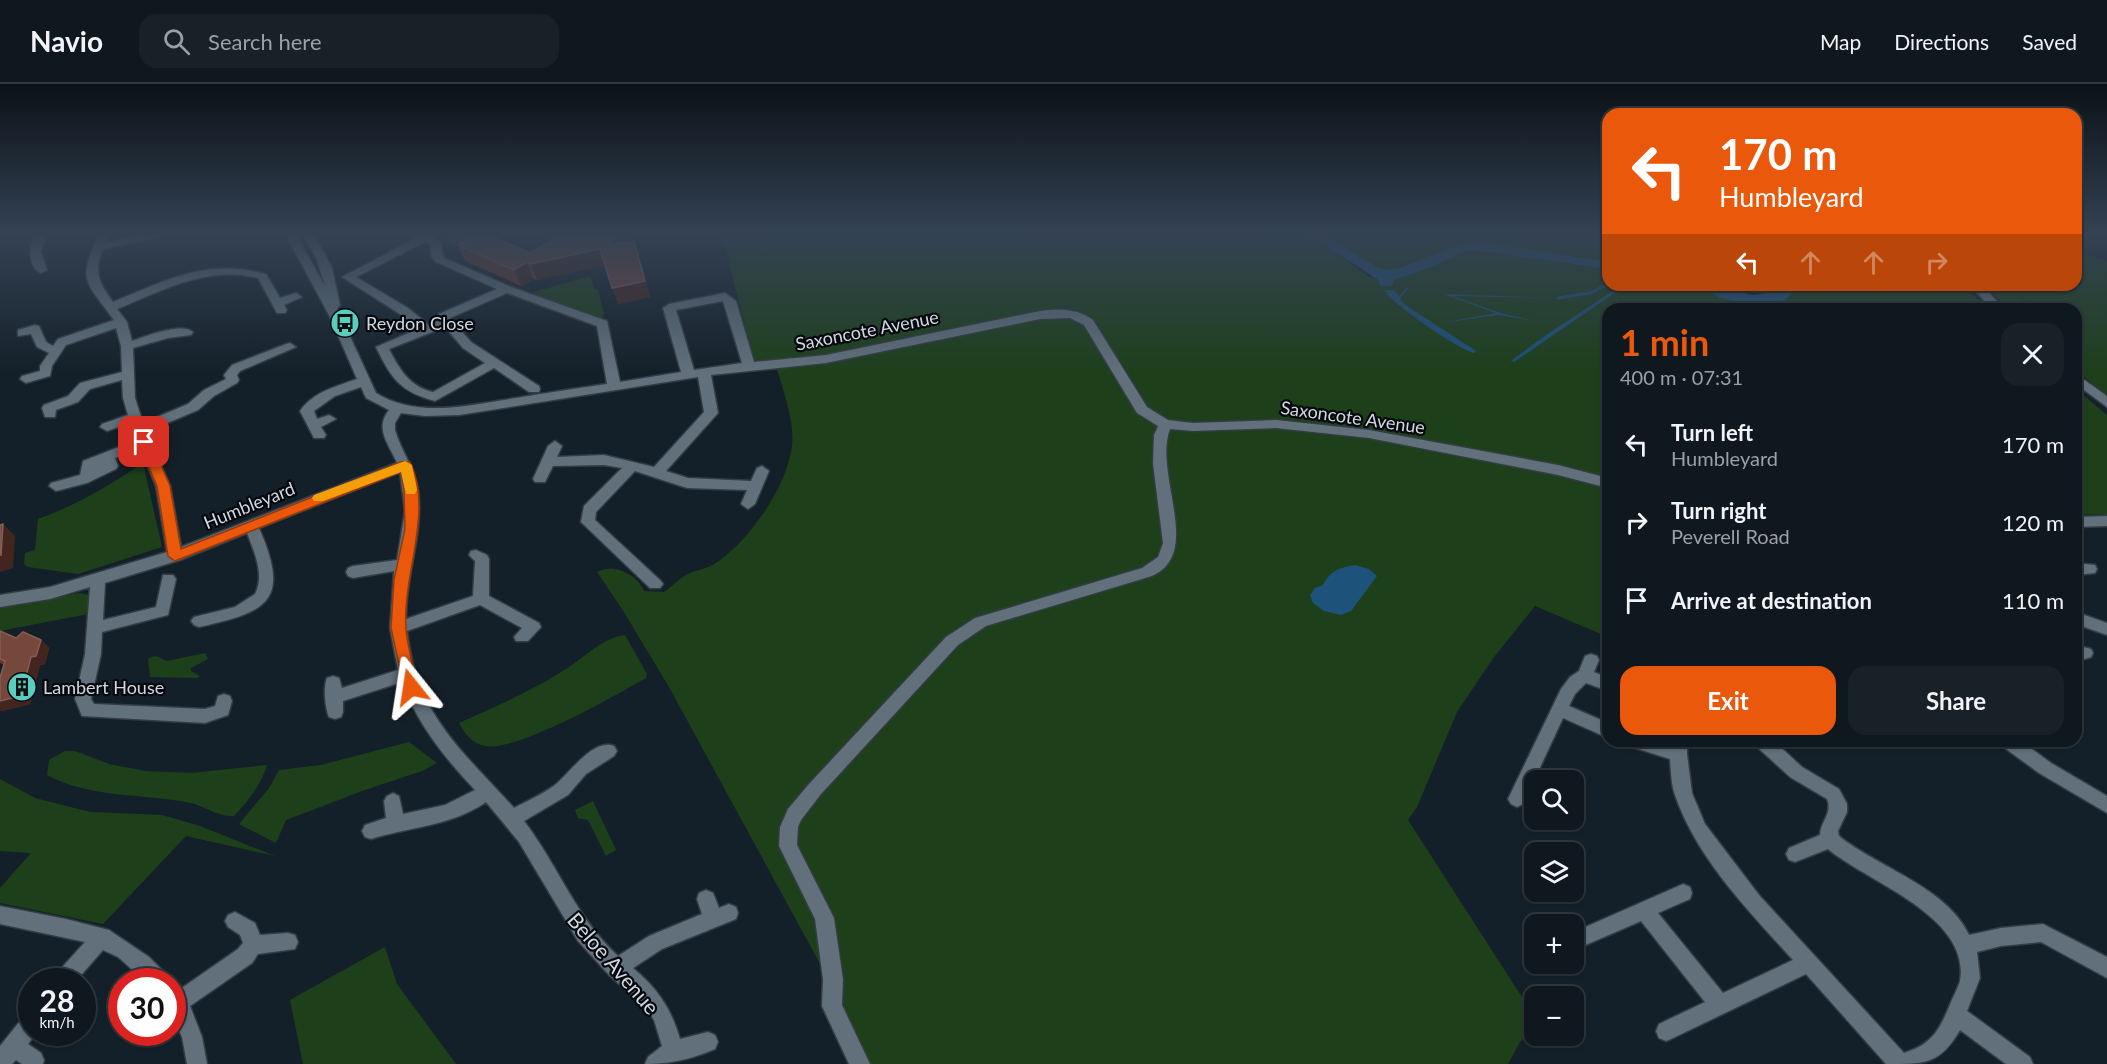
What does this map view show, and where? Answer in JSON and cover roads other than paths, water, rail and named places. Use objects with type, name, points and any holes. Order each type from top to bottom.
[{"type":"street","points":[[93,281],[121,322],[127,346],[129,398],[134,417],[164,486],[175,556]]},
{"type":"street","points":[[111,307],[181,281]]},
{"type":"street","points":[[265,281],[280,306],[296,297]]},
{"type":"street","points":[[316,281],[336,316],[371,395],[380,402],[397,409]]},
{"type":"street","points":[[330,281],[336,316]]},
{"type":"street","points":[[354,281],[404,311],[427,330]]},
{"type":"street","points":[[488,281],[603,324],[614,385]]},
{"type":"street","points":[[494,363],[435,397],[410,389],[391,365],[382,347],[440,325],[443,317],[507,289]]},
{"type":"street","points":[[1982,291],[1992,303]]},
{"type":"street","points":[[689,376],[669,308],[725,297],[730,301],[749,367]]},
{"type":"street","name":"Saxoncote Avenue","points":[[397,409],[428,412],[459,411],[614,385],[749,367],[817,361],[1040,315],[1071,313],[1082,317],[1089,323],[1142,410],[1165,424],[1193,427],[1276,424],[1316,427],[1369,434],[1547,468],[1602,482]]},
{"type":"street","points":[[443,317],[467,345],[534,389]]},
{"type":"street","points":[[26,379],[46,373],[46,366],[62,342],[121,322]]},
{"type":"street","points":[[22,333],[40,327],[41,347],[57,350]]},
{"type":"street","points":[[127,346],[167,334],[187,332]]},
{"type":"street","points":[[56,486],[87,478],[111,466],[107,456],[193,407],[209,393],[234,380],[230,375],[236,368],[284,347]]},
{"type":"street","points":[[656,473],[711,413],[704,373]]},
{"type":"street","points":[[55,406],[73,399],[85,387],[128,374]]},
{"type":"street","points":[[329,419],[316,430],[307,411],[315,401],[330,393],[364,381]]},
{"type":"street","points":[[2082,383],[2107,403]]},
{"type":"street","name":"Beloe Avenue","points":[[397,409],[388,425],[388,435],[405,465],[412,504],[411,529],[400,580],[398,628],[407,674],[415,700],[432,730],[450,754],[488,791],[512,819],[525,837],[565,907],[594,946],[645,993],[660,1011],[673,1050]]},
{"type":"street","points":[[107,427],[134,417]]},
{"type":"street","points":[[860,1064],[832,1006],[833,979],[824,918],[788,846],[789,827],[794,815],[815,789],[952,641],[966,630],[981,622],[1147,572],[1164,562],[1170,543],[1159,458],[1160,437],[1165,424]]},
{"type":"street","points":[[540,479],[555,446]]},
{"type":"street","points":[[548,462],[604,460],[633,465],[687,483],[754,486]]},
{"type":"street","name":"Humbleyard","points":[[0,601],[50,592],[175,556],[405,465]]},
{"type":"street","points":[[633,465],[589,510],[588,522],[655,584]]},
{"type":"street","points":[[748,504],[762,471]]},
{"type":"street","points":[[2082,522],[2107,521]]},
{"type":"street","points":[[200,621],[219,622],[255,604],[263,597],[266,589],[261,550],[251,525]]},
{"type":"street","points":[[481,600],[483,556]]},
{"type":"street","points":[[353,572],[405,564]]},
{"type":"street","points":[[98,579],[93,654],[83,699],[88,711],[205,716],[223,711]]},
{"type":"street","points":[[96,627],[163,611],[168,579]]},
{"type":"street","points":[[398,628],[481,600],[532,631]]},
{"type":"street","points":[[2082,620],[2107,629]]},
{"type":"street","points":[[1517,799],[1567,690],[1588,668],[1602,681]]},
{"type":"street","points":[[334,697],[407,674]]},
{"type":"street","points":[[1559,709],[1602,728]]},
{"type":"street","points":[[1679,748],[1683,793],[1698,829],[1800,967],[1901,1064],[1929,1054],[1942,1042],[1970,980],[1969,957],[1965,945],[1935,908],[1830,840],[1829,831],[1838,812],[1837,793],[1796,772],[1769,747]]},
{"type":"street","points":[[2016,747],[2045,768],[2107,805]]},
{"type":"street","points":[[512,819],[562,790],[580,769],[608,751]]},
{"type":"street","points":[[371,831],[395,822],[449,814],[472,803],[488,791]]},
{"type":"street","points":[[393,801],[395,822]]},
{"type":"street","points":[[1795,854],[1830,840]]},
{"type":"street","points":[[1584,937],[1683,893]]},
{"type":"street","points":[[617,969],[632,954],[645,946],[721,916],[706,899]]},
{"type":"street","points":[[1644,910],[1720,1005]]},
{"type":"street","points":[[0,915],[102,937],[134,956],[146,968]]},
{"type":"street","points":[[235,921],[248,930],[253,945]]},
{"type":"street","points":[[1965,945],[2001,937],[2043,933],[2107,968]]},
{"type":"street","points":[[75,968],[102,937]]},
{"type":"street","points":[[186,993],[245,956],[253,945],[288,942]]},
{"type":"street","points":[[1666,1031],[1800,967]]},
{"type":"street","points":[[1956,1015],[2023,1064]]},
{"type":"street","points":[[186,1024],[194,1041],[197,1064]]},
{"type":"street","points":[[18,1040],[7,1054],[34,1060]]},
{"type":"street","points":[[656,1064],[673,1050],[708,1042]]},
{"type":"water","points":[[1378,281],[1394,281],[1392,286],[1381,286]]},
{"type":"water","points":[[1421,286],[1444,294],[1558,298],[1452,296],[1501,313],[1535,321],[1498,315],[1442,323],[1496,313]]},
{"type":"water","points":[[1407,287],[1409,288],[1400,298],[1404,304],[1476,351],[1474,353],[1466,350],[1441,335],[1399,305],[1384,290],[1394,290],[1399,296]]},
{"type":"water","points":[[1613,291],[1617,291],[1514,362],[1511,361]]},
{"type":"water","points":[[1708,291],[1741,291],[1754,295],[1772,291],[1792,291],[1784,300],[1774,303],[1750,303],[1716,296]]},
{"type":"water","points":[[1355,565],[1369,569],[1377,576],[1351,611],[1341,615],[1324,611],[1313,603],[1310,595],[1315,588],[1323,585],[1336,570]]},
{"type":"waterway","points":[[1558,298],[1590,293],[1602,287]]},
{"type":"place","name":"Reydon Close","points":[[345,323]]},
{"type":"place","name":"Lambert House","points":[[22,687]]}]
